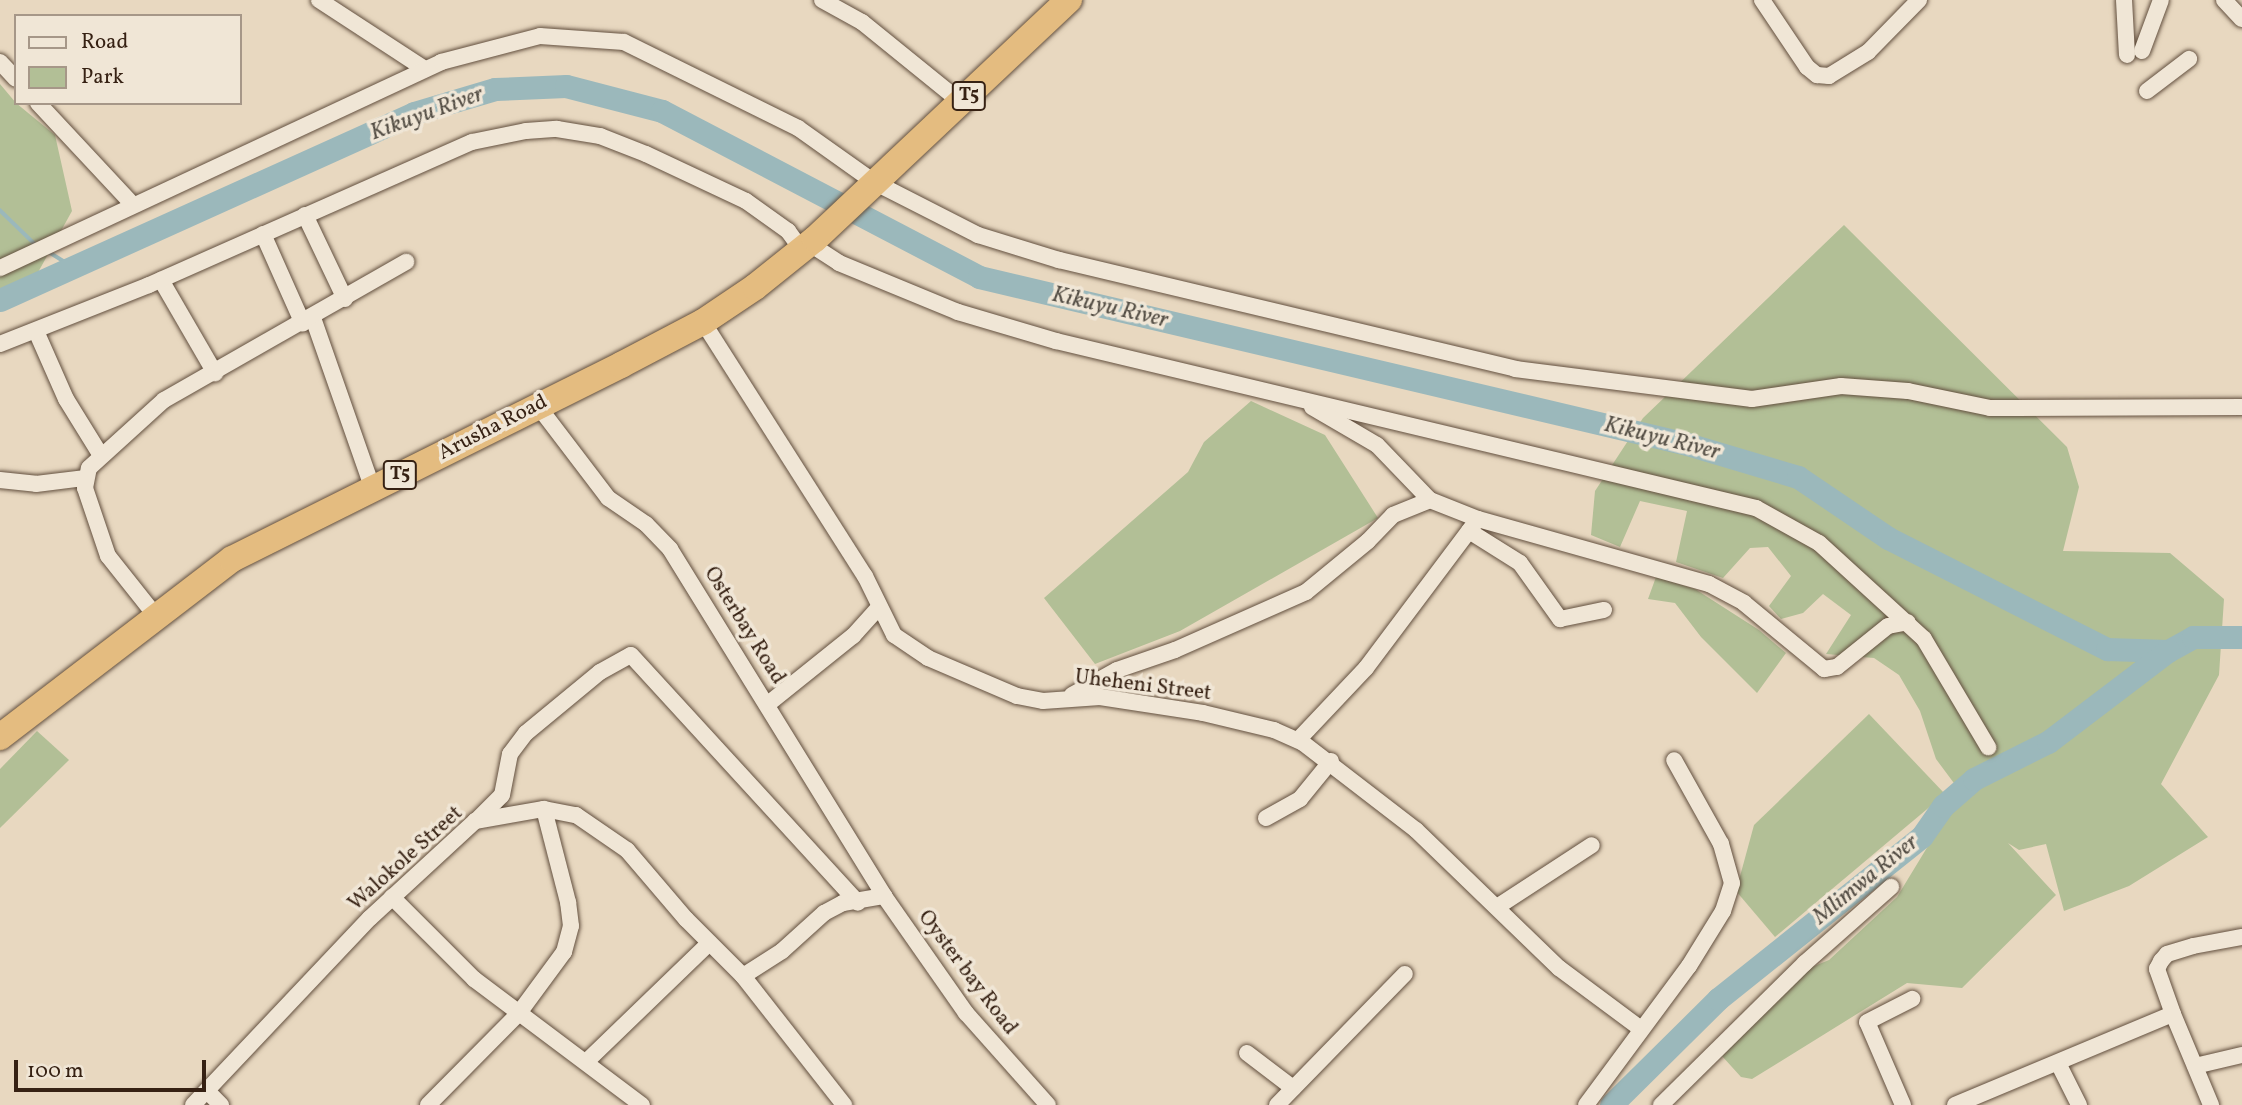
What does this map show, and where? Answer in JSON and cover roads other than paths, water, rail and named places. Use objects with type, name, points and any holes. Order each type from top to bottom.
[{"type":"highway","name":"T5","points":[[809,244],[1069,0]]},
{"type":"highway","name":"Arusha Road","points":[[0,737],[155,615],[232,559],[703,322],[809,244]]},
{"type":"street","points":[[319,0],[425,69]]},
{"type":"street","points":[[822,0],[862,22],[962,103]]},
{"type":"street","points":[[1762,0],[1807,67],[1829,76],[1867,52],[1919,0]]},
{"type":"street","points":[[2124,0],[2134,53],[2161,0]]},
{"type":"street","points":[[2224,0],[2242,19]]},
{"type":"street","points":[[0,268],[425,69],[540,36],[624,42],[798,128],[870,185],[978,235],[1059,260],[1516,369],[1752,399],[1841,386],[1908,391],[1990,408],[2242,407]]},
{"type":"street","points":[[2147,91],[2189,59]]},
{"type":"street","points":[[0,62],[14,77]]},
{"type":"street","points":[[40,105],[133,205]]},
{"type":"street","points":[[0,344],[161,280],[472,142],[557,129],[600,136],[716,185],[839,263],[958,312],[1139,362],[1756,508],[1819,542],[1908,622],[1937,659],[1987,747]]},
{"type":"street","points":[[304,215],[345,299]]},
{"type":"street","points":[[263,233],[308,321],[373,489]]},
{"type":"street","points":[[0,480],[36,485],[84,478],[100,454],[164,400],[308,321],[406,262]]},
{"type":"street","points":[[161,280],[215,373]]},
{"type":"street","name":"Uheheni Street","points":[[703,322],[865,576],[878,608],[894,635],[928,658],[986,686],[1043,701],[1071,696],[1203,713],[1298,740],[1331,761],[1416,830],[1559,968],[1641,1030]]},
{"type":"street","points":[[36,331],[66,399],[100,454]]},
{"type":"street","points":[[1298,399],[1377,445],[1430,500],[1473,525],[1520,563],[1560,619],[1604,610]]},
{"type":"street","name":"Osterbay Road","points":[[538,406],[608,498],[646,524],[670,549],[884,896]]},
{"type":"street","points":[[84,478],[108,556],[155,615]]},
{"type":"street","points":[[1071,696],[1116,670],[1184,647],[1306,592],[1368,541],[1393,514],[1430,500]]},
{"type":"street","points":[[1473,525],[1709,584],[1744,603],[1824,669],[1837,667],[1888,626],[1908,622]]},
{"type":"street","points":[[1298,740],[1366,668],[1473,525]]},
{"type":"street","points":[[768,704],[853,636],[878,608]]},
{"type":"street","points":[[475,821],[502,795],[510,754],[526,733],[600,673],[631,655],[858,903]]},
{"type":"street","points":[[1586,1105],[1696,955],[1723,911],[1732,883],[1721,844],[1674,760]]},
{"type":"street","points":[[1266,818],[1300,799],[1331,761]]},
{"type":"street","points":[[428,1105],[519,1013],[553,970],[571,926],[544,809]]},
{"type":"street","name":"Walokole Street","points":[[193,1105],[392,897],[475,821],[544,809],[576,815],[627,850],[709,943],[743,976],[844,1105]]},
{"type":"street","points":[[1497,907],[1592,845]]},
{"type":"street","points":[[1661,1105],[1805,963],[1892,887]]},
{"type":"street","points":[[743,976],[782,951],[824,914],[844,903],[858,903],[884,896]]},
{"type":"street","name":"Oyster bay Road","points":[[884,896],[966,1013],[1048,1105]]},
{"type":"street","points":[[392,897],[450,959],[642,1105]]},
{"type":"street","points":[[2211,1105],[2157,969],[2166,954],[2242,937]]},
{"type":"street","points":[[587,1061],[709,943]]},
{"type":"street","points":[[1277,1105],[1405,974]]},
{"type":"street","points":[[1903,1105],[1867,1022],[1912,999]]},
{"type":"street","points":[[1956,1105],[2173,1014]]},
{"type":"street","points":[[1247,1053],[1292,1089],[1301,1105]]},
{"type":"street","points":[[2194,1066],[2242,1055]]},
{"type":"street","points":[[2058,1063],[2079,1105]]},
{"type":"street","points":[[207,1091],[221,1105]]},
{"type":"waterway","name":"Kikuyu River","points":[[0,300],[414,113],[495,89],[566,86],[662,111],[979,277],[1687,444],[1798,477],[1888,538],[2107,649],[2168,651],[2193,637],[2242,637]]},
{"type":"waterway","points":[[0,210],[36,245]]},
{"type":"waterway","points":[[49,252],[73,267]]},
{"type":"waterway","name":"Mlimwa River","points":[[1611,1105],[1718,999],[1922,836],[1943,806],[1974,779],[2048,742],[2168,651]]}]
